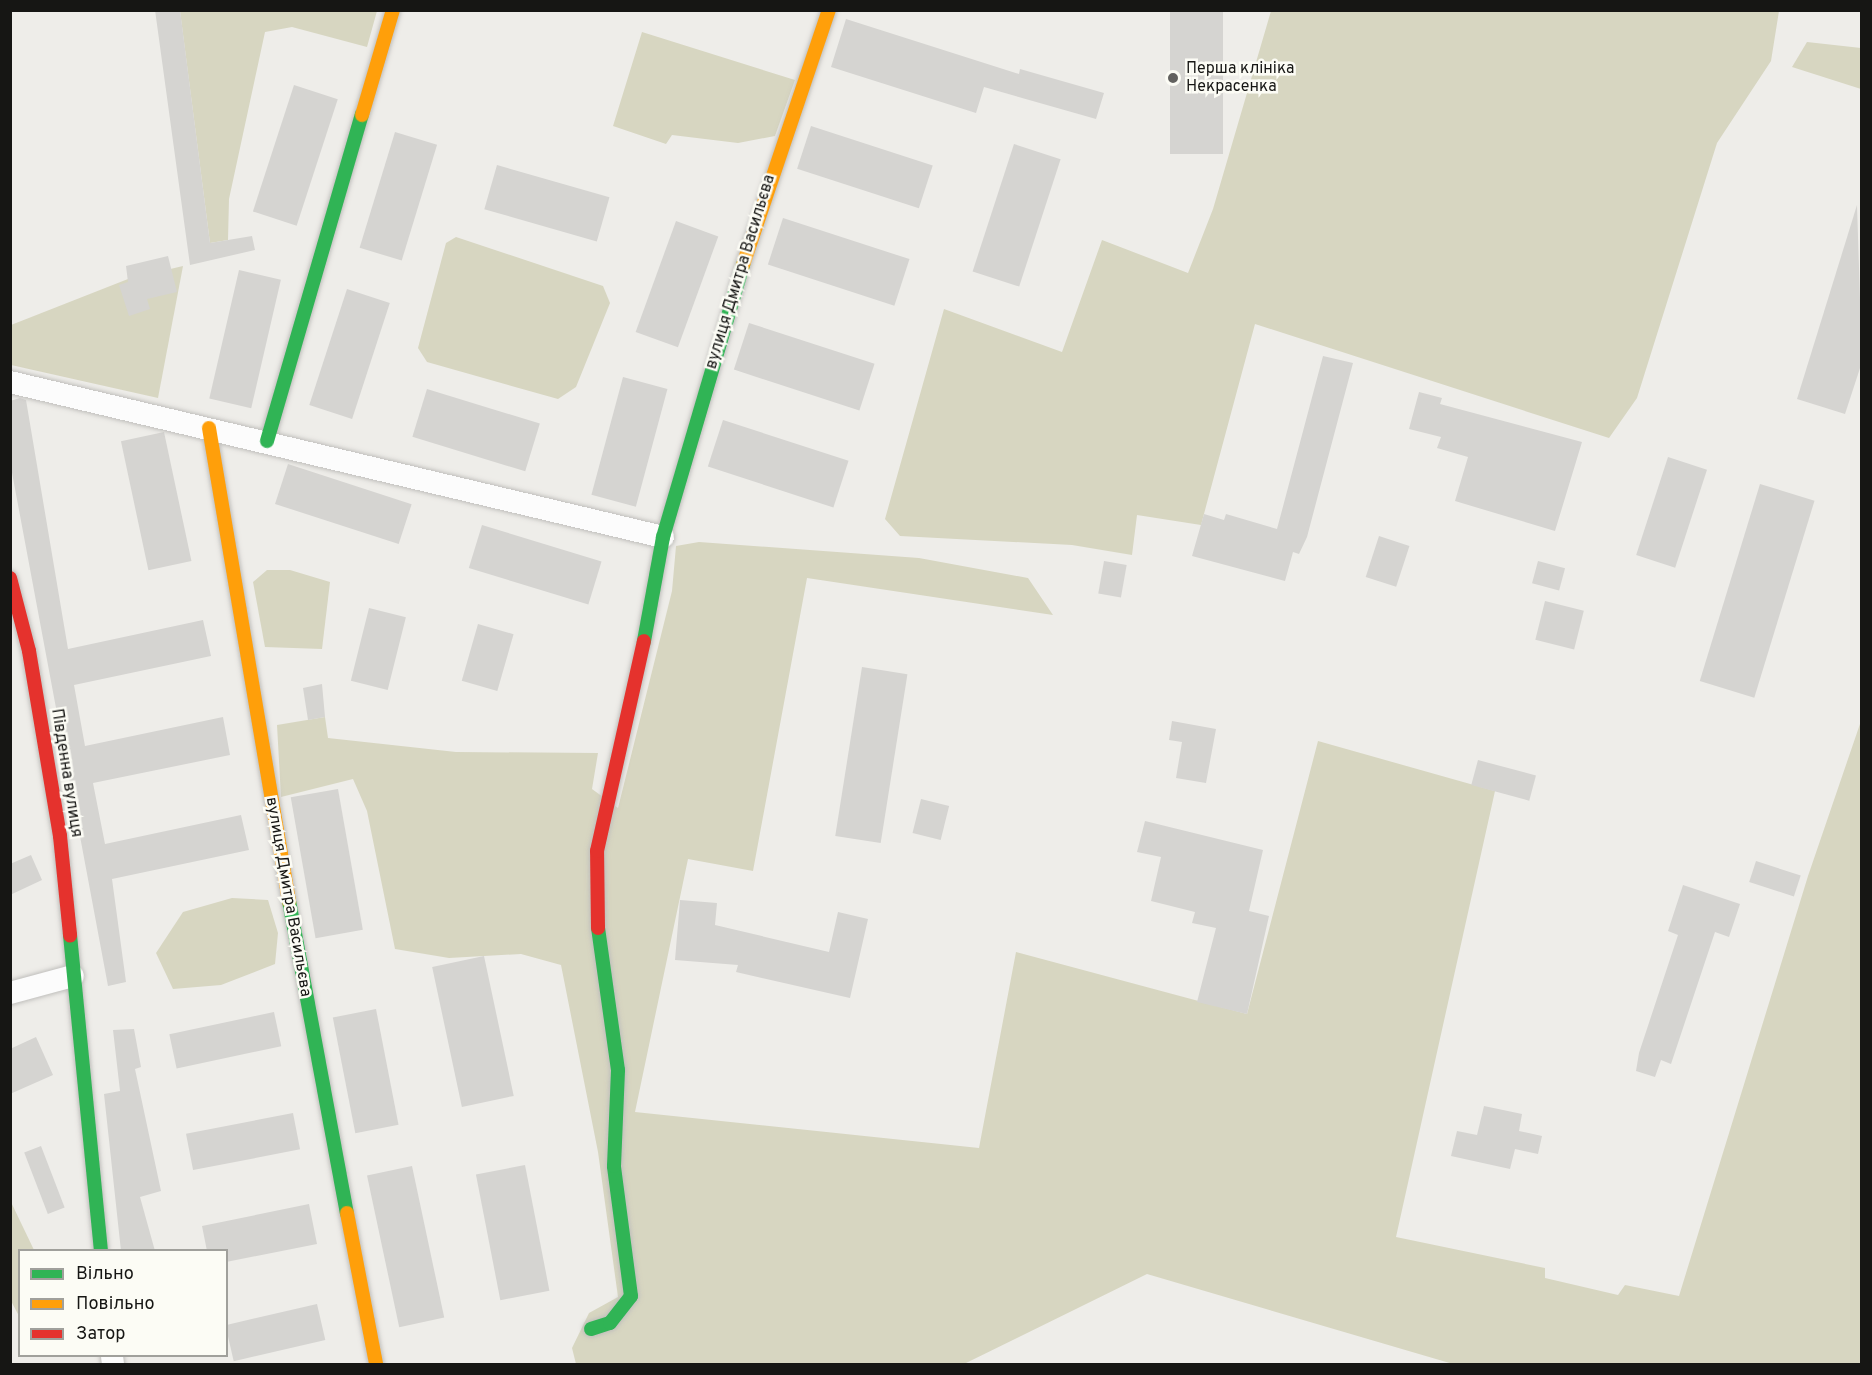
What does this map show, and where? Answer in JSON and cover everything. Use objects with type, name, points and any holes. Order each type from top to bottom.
[{"type":"street","points":[[267,441],[393,10]]},
{"type":"street","name":"вулиця Дмитра Васильєва","points":[[591,1329],[610,1323],[631,1296],[614,1166],[618,1070],[597,918],[597,851],[663,537],[774,162],[803,95],[829,10]]},
{"type":"street","points":[[10,382],[267,441],[663,537]]},
{"type":"street","name":"вулиця Дмитра Васильєва","points":[[209,428],[310,1024],[376,1365]]},
{"type":"street","name":"Південна вулиця","points":[[10,578],[29,651],[60,836],[101,1249]]},
{"type":"street","points":[[10,993],[73,976]]},
{"type":"green space","points":[[180,11],[377,11],[367,47],[292,27],[265,32],[229,199],[228,240],[210,243]]},
{"type":"green space","points":[[1271,11],[1779,11],[1771,61],[1717,143],[1637,398],[1609,438],[1255,324],[1201,525],[1137,515],[1132,555],[1072,545],[900,536],[885,519],[944,309],[1062,352],[1102,240],[1188,273],[1213,209]]},
{"type":"green space","points":[[642,32],[795,80],[775,136],[738,143],[672,135],[666,144],[613,126]]},
{"type":"green space","points":[[1807,42],[1861,48],[1861,89],[1792,67]]},
{"type":"green space","points":[[456,237],[603,286],[610,303],[576,387],[558,399],[427,362],[418,348],[446,243]]},
{"type":"green space","points":[[183,266],[158,398],[11,365],[11,325],[128,279]]},
{"type":"green space","points":[[699,542],[919,558],[1028,578],[1053,615],[807,578],[753,871],[688,859],[635,1112],[979,1148],[1016,952],[1247,1014],[1318,741],[1495,791],[1396,1237],[1545,1268],[1545,1278],[1618,1295],[1625,1285],[1679,1296],[1808,876],[1861,721],[1861,1364],[1453,1364],[1147,1274],[964,1364],[576,1364],[572,1348],[589,1313],[618,1297],[598,1152],[561,965],[521,954],[449,958],[395,949],[367,811],[353,779],[281,797],[277,725],[325,717],[328,738],[456,752],[598,753],[592,789],[618,808],[672,591],[676,546]]},
{"type":"green space","points":[[267,570],[290,570],[330,582],[322,649],[265,647],[253,582]]},
{"type":"green space","points":[[232,898],[268,900],[278,933],[275,964],[221,985],[173,989],[156,953],[183,912]]},
{"type":"green space","points":[[10,1200],[34,1249],[18,1249],[18,1314],[11,1301]]},
{"type":"building","points":[[155,10],[180,10],[210,243],[252,236],[255,250],[190,265]]},
{"type":"building","points":[[1170,10],[1223,10],[1223,154],[1170,154]]},
{"type":"building","points":[[846,19],[1019,74],[1020,69],[1104,93],[1096,119],[984,87],[976,113],[831,67]]},
{"type":"building","points":[[294,85],[338,99],[297,226],[253,211]]},
{"type":"building","points":[[811,126],[933,166],[919,208],[797,169]]},
{"type":"building","points":[[395,132],[437,145],[402,261],[360,248]]},
{"type":"building","points":[[1014,144],[1061,159],[1019,287],[973,271]]},
{"type":"building","points":[[497,165],[609,197],[597,241],[484,209]]},
{"type":"building","points":[[1857,205],[1862,362],[1845,414],[1797,399]]},
{"type":"building","points":[[783,218],[909,259],[894,306],[768,265]]},
{"type":"building","points":[[676,221],[718,236],[678,347],[636,332]]},
{"type":"building","points":[[168,256],[177,292],[147,299],[150,309],[129,316],[119,285],[128,282],[126,266]]},
{"type":"building","points":[[239,270],[281,280],[251,408],[209,399]]},
{"type":"building","points":[[347,289],[390,303],[352,419],[309,405]]},
{"type":"building","points":[[749,323],[875,364],[859,410],[734,370]]},
{"type":"building","points":[[1323,356],[1353,363],[1307,537],[1299,554],[1293,552],[1285,581],[1192,556],[1204,514],[1224,520],[1226,514],[1277,529]]},
{"type":"building","points":[[623,377],[667,389],[636,507],[591,495]]},
{"type":"building","points":[[427,389],[540,423],[525,471],[412,437]]},
{"type":"building","points":[[1419,392],[1442,398],[1440,404],[1582,442],[1555,531],[1455,501],[1468,457],[1437,448],[1441,437],[1409,429]]},
{"type":"building","points":[[20,398],[26,400],[68,649],[203,620],[211,656],[74,685],[85,746],[223,717],[230,755],[93,783],[105,844],[241,815],[249,850],[112,879],[126,982],[108,986],[10,462],[10,401]]},
{"type":"building","points":[[723,420],[849,461],[833,507],[708,467]]},
{"type":"building","points":[[164,432],[191,561],[148,570],[121,441]]},
{"type":"building","points":[[1668,457],[1707,470],[1675,568],[1636,555]]},
{"type":"building","points":[[288,464],[412,504],[399,544],[275,504]]},
{"type":"building","points":[[1760,484],[1815,501],[1754,698],[1700,681]]},
{"type":"building","points":[[482,525],[602,562],[588,605],[469,568]]},
{"type":"building","points":[[1379,536],[1409,546],[1396,587],[1366,577]]},
{"type":"building","points":[[1104,561],[1127,565],[1121,597],[1098,593]]},
{"type":"building","points":[[1538,561],[1565,568],[1559,590],[1532,583]]},
{"type":"building","points":[[1545,601],[1584,611],[1574,649],[1535,640]]},
{"type":"building","points":[[369,608],[406,617],[388,690],[351,681]]},
{"type":"building","points":[[478,624],[514,634],[497,691],[462,681]]},
{"type":"building","points":[[862,667],[907,674],[881,843],[835,836]]},
{"type":"building","points":[[322,684],[325,717],[308,720],[303,688]]},
{"type":"building","points":[[1172,721],[1216,729],[1206,783],[1176,778],[1182,742],[1169,740]]},
{"type":"building","points":[[1478,760],[1536,776],[1529,801],[1471,785]]},
{"type":"building","points":[[338,789],[363,930],[316,938],[291,797]]},
{"type":"building","points":[[921,799],[949,806],[941,840],[913,833]]},
{"type":"building","points":[[1145,821],[1263,850],[1249,911],[1269,916],[1247,1014],[1197,1002],[1216,928],[1192,923],[1195,912],[1151,901],[1161,857],[1137,852]]},
{"type":"building","points":[[31,855],[42,880],[10,895],[10,864]]},
{"type":"building","points":[[1756,861],[1801,876],[1794,896],[1749,882]]},
{"type":"building","points":[[1683,885],[1740,904],[1729,937],[1715,932],[1671,1064],[1661,1060],[1655,1077],[1636,1071],[1639,1053],[1678,935],[1668,931]]},
{"type":"building","points":[[680,900],[717,903],[715,925],[829,952],[838,912],[868,919],[850,998],[736,972],[738,965],[675,960]]},
{"type":"building","points":[[484,956],[514,1096],[462,1107],[432,967]]},
{"type":"building","points":[[376,1009],[399,1125],[355,1133],[333,1017]]},
{"type":"building","points":[[274,1012],[281,1046],[177,1068],[169,1034]]},
{"type":"building","points":[[134,1029],[141,1067],[135,1069],[161,1191],[140,1197],[154,1249],[121,1249],[104,1094],[120,1091],[113,1030]]},
{"type":"building","points":[[36,1037],[53,1075],[10,1094],[10,1049]]},
{"type":"building","points":[[1484,1106],[1522,1114],[1519,1131],[1542,1136],[1538,1154],[1515,1149],[1510,1169],[1451,1156],[1457,1131],[1477,1135]]},
{"type":"building","points":[[293,1113],[300,1149],[193,1170],[186,1134]]},
{"type":"building","points":[[41,1146],[65,1208],[48,1214],[24,1152]]},
{"type":"building","points":[[525,1165],[549,1291],[500,1300],[476,1175]]},
{"type":"building","points":[[412,1166],[444,1318],[399,1327],[367,1176]]},
{"type":"building","points":[[309,1204],[317,1244],[228,1262],[228,1249],[207,1249],[202,1226]]},
{"type":"building","points":[[317,1304],[325,1340],[234,1361],[228,1336],[228,1325]]},
{"type":"traffic: fast","points":[[267,441],[362,115]]},
{"type":"traffic: fast","points":[[644,641],[663,537],[743,265]]},
{"type":"traffic: fast","points":[[289,901],[347,1213]]},
{"type":"traffic: fast","points":[[591,1329],[610,1323],[631,1296],[614,1166],[618,1070],[598,928]]},
{"type":"traffic: fast","points":[[70,935],[101,1249]]},
{"type":"traffic: slow","points":[[362,115],[393,10]]},
{"type":"traffic: slow","points":[[743,265],[829,10]]},
{"type":"traffic: slow","points":[[209,428],[289,901]]},
{"type":"traffic: slow","points":[[347,1213],[376,1364]]},
{"type":"traffic: jam","points":[[10,578],[29,651],[60,836],[70,935]]},
{"type":"traffic: jam","points":[[598,928],[597,851],[644,641]]},
{"type":"place","name":"Перша клініка Некрасенка","points":[[1173,78]]}]
